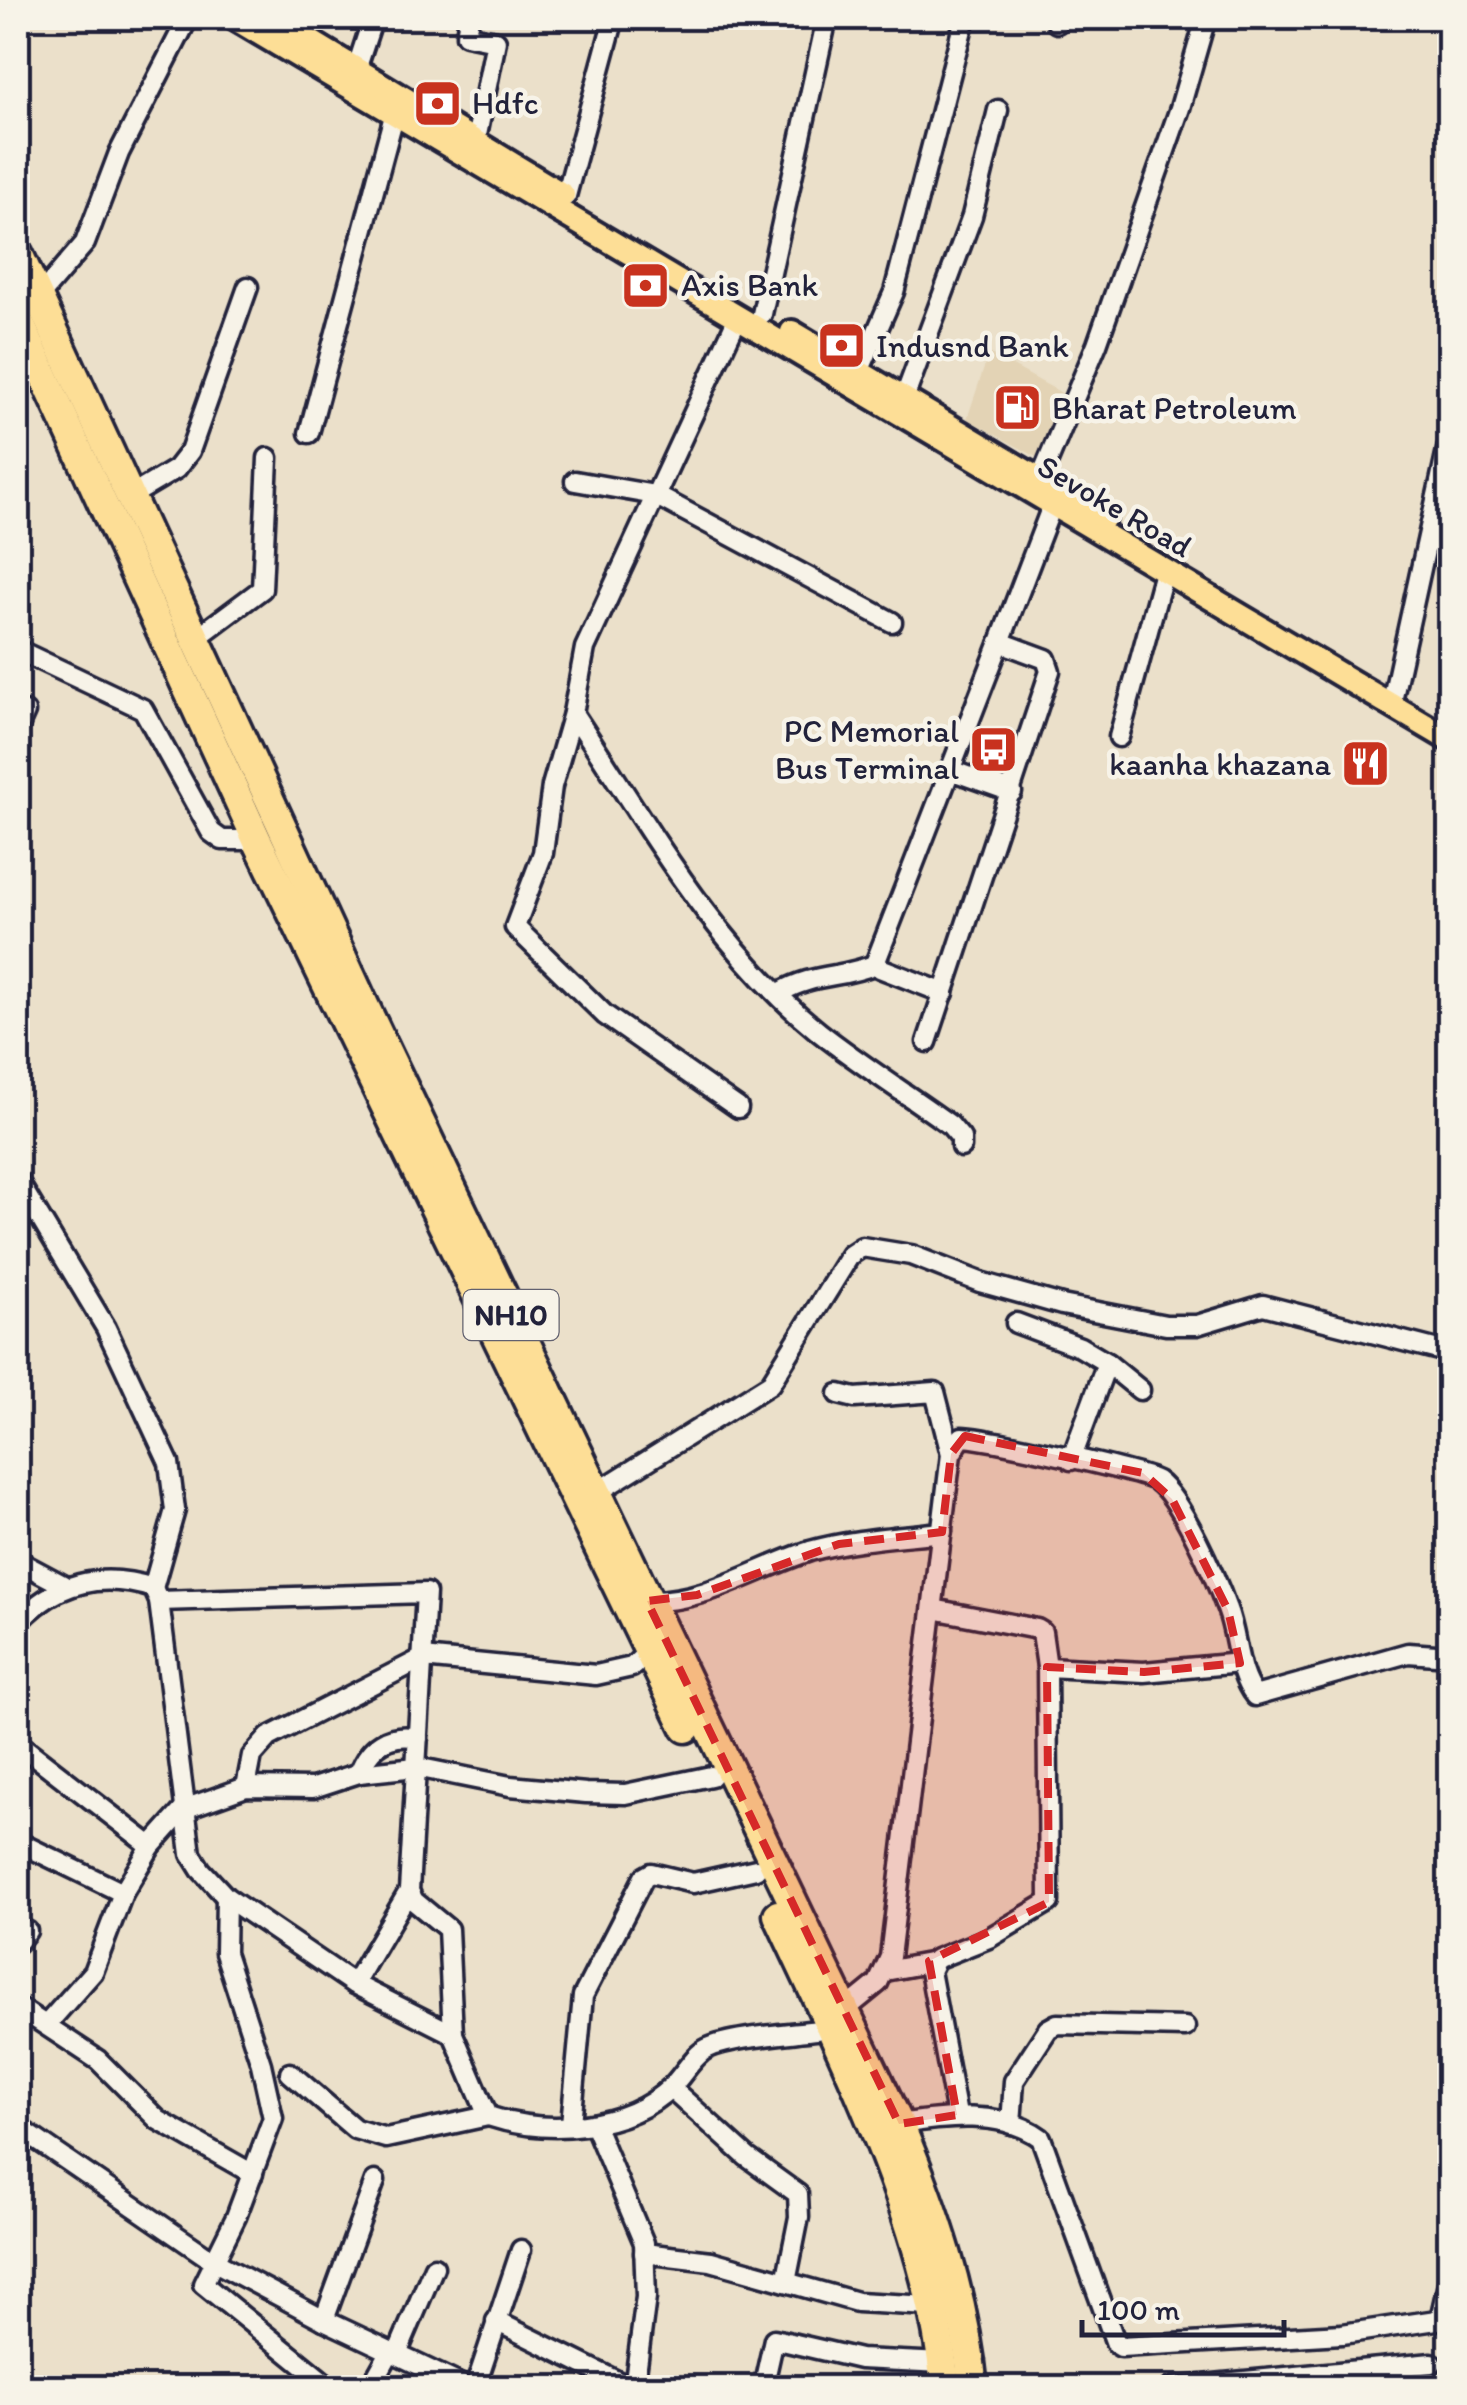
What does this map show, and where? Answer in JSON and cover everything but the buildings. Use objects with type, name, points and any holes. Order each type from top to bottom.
[{"type":"highway","name":"NH10","points":[[18,252],[195,639],[647,1601],[656,1644],[838,2019],[899,2124],[944,2241],[967,2333],[974,2388]]},
{"type":"highway","points":[[18,318],[257,840],[615,1577],[656,1644],[711,1776],[756,1869],[838,2019],[897,2187],[930,2306],[944,2375]]},
{"type":"main road","name":"Sevoke Road","points":[[234,18],[476,140],[566,196],[738,317],[1393,698],[1450,740]]},
{"type":"main road","name":"Sevoke Road","points":[[272,18],[395,112],[674,270],[762,314],[859,372],[1164,572],[1393,698],[1450,723]]},
{"type":"street","points":[[38,298],[84,243],[119,153],[188,18]]},
{"type":"street","points":[[354,77],[373,18]]},
{"type":"street","points":[[469,18],[466,35],[496,42],[476,140]]},
{"type":"street","points":[[566,196],[614,18]]},
{"type":"street","points":[[762,314],[827,18]]},
{"type":"street","points":[[859,372],[894,292],[965,18]]},
{"type":"street","points":[[779,994],[806,978],[858,972],[876,964],[1000,642],[1042,494],[1180,108],[1206,18]]},
{"type":"street","points":[[904,399],[972,216],[998,110]]},
{"type":"street","points":[[309,432],[395,112]]},
{"type":"street","points":[[130,497],[176,469],[190,451],[248,287]]},
{"type":"street","points":[[738,317],[585,648],[573,713],[552,786],[543,853],[516,930],[605,1015],[738,1108]]},
{"type":"street","points":[[1393,698],[1450,436]]},
{"type":"street","points":[[195,639],[262,589],[268,458]]},
{"type":"street","points":[[575,481],[655,495],[892,622]]},
{"type":"street","points":[[1119,736],[1164,572]]},
{"type":"street","points":[[927,1042],[1050,667],[1046,660],[1000,642]]},
{"type":"street","points":[[18,650],[143,710],[211,832],[222,840],[257,840]]},
{"type":"street","points":[[573,713],[660,850],[755,970],[818,1031],[950,1124],[961,1138],[961,1146]]},
{"type":"street","points":[[950,770],[1012,792]]},
{"type":"street","points":[[876,964],[944,993]]},
{"type":"street","points":[[18,1181],[106,1328],[169,1462],[175,1510],[156,1595],[192,1854],[226,1897],[354,1984],[453,2034]]},
{"type":"street","points":[[596,1493],[770,1384],[850,1255],[862,1247],[911,1255],[980,1282],[1062,1305],[1166,1325],[1196,1325],[1263,1305],[1450,1353]]},
{"type":"street","points":[[1016,1323],[1106,1363],[1140,1390]]},
{"type":"street","points":[[1070,1460],[1106,1363]]},
{"type":"street","points":[[290,2073],[365,2134],[398,2138],[488,2116],[594,2124],[641,2111],[670,2088],[707,2048],[838,2019],[878,1983],[886,1971],[951,1454],[935,1392],[855,1398],[839,1394]]},
{"type":"street","points":[[951,1454],[965,1436],[1131,1470],[1159,1482],[1172,1498],[1228,1610],[1240,1663],[1252,1693],[1262,1697],[1408,1653],[1450,1656]]},
{"type":"street","points":[[647,1601],[673,1602],[697,1595],[839,1544],[942,1532]]},
{"type":"street","points":[[18,1562],[64,1586]]},
{"type":"street","points":[[18,1623],[40,1598],[64,1586],[134,1582],[156,1595],[422,1591],[427,1596],[408,1891],[354,1984]]},
{"type":"street","points":[[886,1971],[934,1962],[989,1938],[1049,1902],[1047,1667],[1042,1632],[1038,1628],[932,1609]]},
{"type":"street","points":[[246,1787],[252,1756],[268,1736],[423,1658],[596,1674],[632,1667],[656,1644]]},
{"type":"street","points":[[1047,1667],[1144,1672],[1240,1663]]},
{"type":"street","points":[[359,1772],[366,1753],[378,1745],[401,1734],[418,1738]]},
{"type":"street","points":[[18,1743],[151,1846]]},
{"type":"street","points":[[47,2024],[93,1972],[123,1893],[151,1846],[184,1809],[246,1787],[313,1788],[359,1772],[416,1767],[544,1792],[625,1794],[711,1776]]},
{"type":"street","points":[[18,1842],[123,1893]]},
{"type":"street","points":[[571,2124],[583,1996],[644,1877],[651,1874],[693,1883],[756,1869]]},
{"type":"street","points":[[408,1891],[448,1930],[453,2034],[488,2116]]},
{"type":"street","points":[[226,1897],[224,1953],[272,2111],[272,2125],[204,2286],[331,2388]]},
{"type":"street","points":[[934,1962],[935,2008],[958,2115]]},
{"type":"street","points":[[18,2006],[98,2060],[158,2120],[253,2174]]},
{"type":"street","points":[[1011,2124],[1014,2081],[1048,2028],[1056,2024],[1185,2027]]},
{"type":"street","points":[[670,2088],[747,2157],[798,2194],[799,2217],[786,2282]]},
{"type":"street","points":[[899,2124],[958,2115],[1032,2130],[1048,2146],[1116,2344],[1121,2347],[1342,2334],[1445,2318],[1450,2276]]},
{"type":"street","points":[[496,2321],[632,2388],[646,2297],[644,2253],[594,2124]]},
{"type":"street","points":[[18,2128],[215,2262],[324,2320],[472,2388],[520,2250]]},
{"type":"street","points":[[324,2320],[375,2181]]},
{"type":"street","points":[[644,2253],[711,2261],[884,2306],[930,2306]]},
{"type":"street","points":[[370,2388],[393,2353],[434,2267]]},
{"type":"street","points":[[763,2388],[774,2339],[944,2375]]},
{"type":"street","points":[[1172,2388],[1384,2378],[1432,2364]]},
{"type":"highlighted area","points":[[965,1436],[1143,1473],[1172,1499],[1228,1610],[1240,1663],[1144,1672],[1047,1667],[1049,1902],[929,1961],[957,2115],[899,2124],[647,1601],[697,1595],[839,1544],[942,1532],[951,1454]]},
{"type":"shaded area","name":"Bharat Petroleum","points":[[989,353],[1069,397],[1042,460],[967,419]]},
{"type":"place","name":"Hdfc","points":[[437,103]]},
{"type":"place","name":"Axis Bank","points":[[646,285]]},
{"type":"place","name":"Indusnd Bank","points":[[841,346]]},
{"type":"place","name":"Bharat Petroleum","points":[[1017,408]]},
{"type":"place","name":"PC Memorial Bus Terminal","points":[[994,749]]},
{"type":"place","name":"kaanha khazana","points":[[1366,764]]}]
